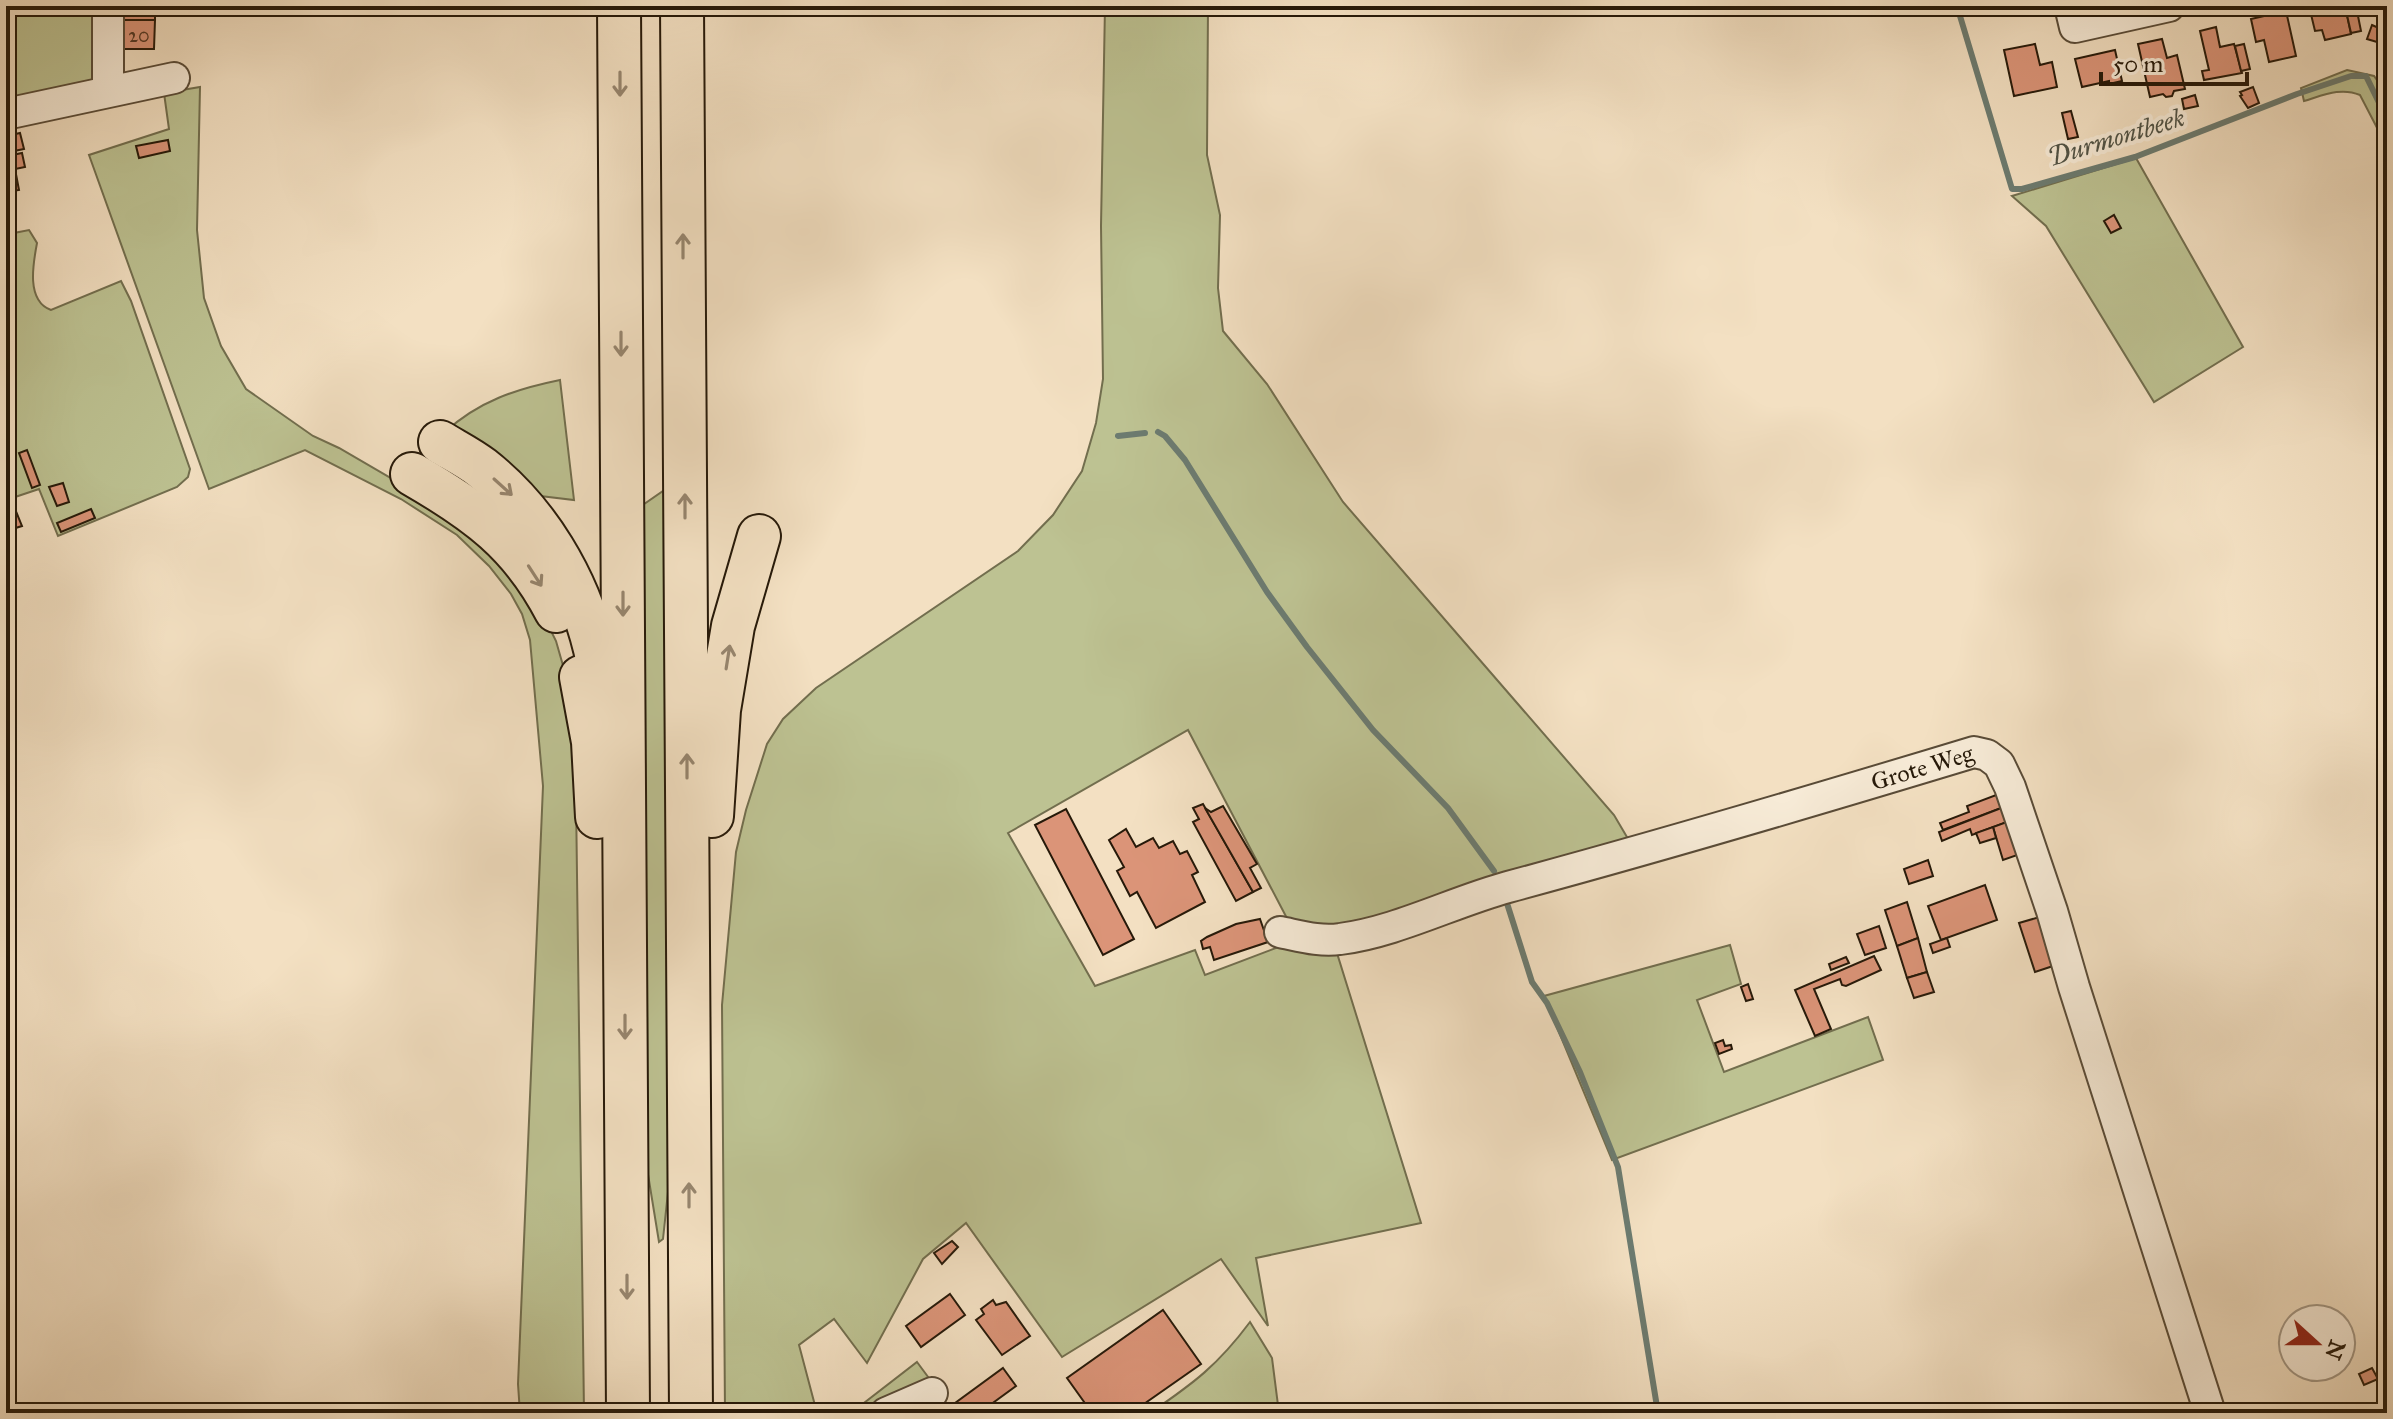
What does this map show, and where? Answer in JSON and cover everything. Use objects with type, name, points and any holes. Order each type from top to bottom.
[{"type":"highway","points":[[619,6],[616,932],[628,1413]]},
{"type":"highway","points":[[682,6],[691,1413]]},
{"type":"highway","points":[[440,442],[480,466],[520,502],[577,592],[595,650],[605,726],[616,932]]},
{"type":"highway","points":[[412,474],[462,503],[494,529],[527,563],[548,595],[568,636],[578,664],[593,742],[598,866],[616,932]]},
{"type":"highway","points":[[688,1012],[708,881],[719,710],[733,626],[759,536]]},
{"type":"street","points":[[108,6],[108,91]]},
{"type":"street","points":[[2070,6],[2075,27],[2169,6]]},
{"type":"street","points":[[6,114],[174,78]]},
{"type":"street","name":"Grote Weg","points":[[1280,932],[1323,939],[1367,933],[1503,888],[1639,852],[1974,752],[1987,755],[1999,764],[2019,814],[2210,1413]]},
{"type":"street","points":[[886,1413],[932,1393]]},
{"type":"green space","points":[[6,6],[96,6],[95,80],[6,100]]},
{"type":"green space","points":[[1105,6],[1208,6],[1207,155],[1220,215],[1218,288],[1223,331],[1267,384],[1343,502],[1614,815],[1634,849],[1346,935],[1290,924],[1188,730],[1008,833],[1095,986],[1195,950],[1205,975],[1276,948],[1280,941],[1336,950],[1421,1223],[1256,1258],[1268,1326],[1221,1259],[1062,1357],[966,1223],[923,1259],[867,1363],[834,1319],[799,1345],[817,1413],[725,1413],[722,1005],[736,852],[746,810],[767,744],[783,719],[816,688],[1018,551],[1053,515],[1082,471],[1096,423],[1103,379],[1101,226]]},
{"type":"green space","points":[[2347,70],[2374,76],[2387,94],[2387,147],[2360,95],[2339,92],[2304,101],[2301,88]]},
{"type":"green space","points":[[200,87],[197,230],[204,298],[221,346],[246,389],[313,436],[480,530],[527,582],[556,641],[575,721],[584,1413],[520,1413],[518,1384],[543,786],[530,640],[522,614],[511,594],[489,566],[457,535],[401,499],[305,450],[209,489],[89,155],[169,129],[164,93]]},
{"type":"green space","points":[[2136,158],[2243,347],[2154,402],[2046,226],[2012,196]]},
{"type":"green space","points":[[29,230],[37,243],[33,271],[35,290],[38,299],[51,310],[121,281],[131,301],[190,469],[188,477],[177,487],[58,536],[39,489],[6,500],[6,382],[14,378],[6,362],[6,242],[14,233]]},
{"type":"green space","points":[[560,380],[574,500],[532,495],[445,432],[485,404]]},
{"type":"green space","points":[[676,482],[670,1173],[663,1239],[659,1242],[645,1156],[637,509]]},
{"type":"green space","points":[[1730,945],[1741,984],[1697,1000],[1724,1072],[1868,1017],[1883,1060],[1612,1160],[1544,996]]},
{"type":"green space","points":[[1250,1322],[1272,1358],[1279,1413],[1150,1413],[1204,1372]]},
{"type":"green space","points":[[917,1362],[934,1385],[894,1413],[851,1413]]},
{"type":"building","points":[[124,6],[155,6],[155,20],[124,20]]},
{"type":"building","points":[[2309,6],[2345,6],[2351,34],[2325,40],[2322,30],[2315,31]]},
{"type":"building","points":[[2345,6],[2356,6],[2361,31],[2351,33]]},
{"type":"building","points":[[2286,11],[2296,56],[2269,62],[2264,40],[2256,42],[2251,19]]},
{"type":"building","points":[[124,20],[155,20],[154,49],[124,49]]},
{"type":"building","points":[[2372,25],[2381,29],[2377,42],[2367,39]]},
{"type":"building","points":[[2216,27],[2220,47],[2234,44],[2242,73],[2204,80],[2202,71],[2209,70],[2200,31]]},
{"type":"building","points":[[2162,39],[2167,58],[2177,55],[2185,89],[2174,91],[2172,96],[2163,94],[2150,97],[2138,44]]},
{"type":"building","points":[[2035,44],[2040,65],[2052,62],[2057,87],[2014,96],[2004,50]]},
{"type":"building","points":[[2244,44],[2250,69],[2241,71],[2235,46]]},
{"type":"building","points":[[2115,50],[2122,81],[2082,87],[2075,59]]},
{"type":"building","points":[[2253,87],[2259,103],[2248,108],[2240,92]]},
{"type":"building","points":[[2195,95],[2198,106],[2184,109],[2182,99]]},
{"type":"building","points":[[2071,111],[2078,137],[2068,139],[2062,113]]},
{"type":"building","points":[[6,132],[12,155],[22,153],[25,167],[15,169],[19,190],[6,192]]},
{"type":"building","points":[[20,133],[24,149],[14,151],[11,135]]},
{"type":"building","points":[[168,140],[170,151],[139,158],[136,146]]},
{"type":"building","points":[[2114,215],[2121,228],[2111,233],[2104,221]]},
{"type":"building","points":[[11,296],[14,312],[6,313],[6,297]]},
{"type":"building","points":[[27,450],[40,485],[32,488],[19,453]]},
{"type":"building","points":[[63,483],[69,502],[57,506],[49,487]]},
{"type":"building","points":[[13,504],[22,526],[6,531],[6,506]]},
{"type":"building","points":[[91,509],[95,518],[61,532],[57,523]]},
{"type":"building","points":[[2004,792],[2009,805],[1943,830],[1940,823],[1969,812],[1967,806]]},
{"type":"building","points":[[1203,804],[1253,892],[1236,901],[1193,822],[1199,819],[1193,808]]},
{"type":"building","points":[[2009,805],[2015,819],[1972,835],[1970,829],[1942,841],[1939,832]]},
{"type":"building","points":[[1223,806],[1257,864],[1250,868],[1261,888],[1253,892],[1205,808],[1211,812]]},
{"type":"building","points":[[1066,809],[1134,939],[1103,955],[1035,825]]},
{"type":"building","points":[[2015,819],[2026,852],[2003,860],[1993,827]]},
{"type":"building","points":[[1993,827],[1996,838],[1980,843],[1976,833]]},
{"type":"building","points":[[1126,829],[1136,847],[1153,838],[1159,848],[1173,841],[1180,854],[1187,851],[1198,872],[1192,875],[1205,902],[1156,928],[1137,892],[1130,896],[1117,871],[1124,867],[1109,840]]},
{"type":"building","points":[[1928,860],[1933,876],[1909,884],[1904,869]]},
{"type":"building","points":[[1985,885],[1997,920],[1941,940],[1928,906]]},
{"type":"building","points":[[1907,902],[1918,938],[1897,946],[1885,910]]},
{"type":"building","points":[[2043,916],[2059,964],[2035,972],[2019,923]]},
{"type":"building","points":[[1260,919],[1268,942],[1214,960],[1210,947],[1203,949],[1201,941],[1207,937],[1236,924]]},
{"type":"building","points":[[1879,926],[1886,948],[1865,955],[1857,934]]},
{"type":"building","points":[[1918,938],[1927,972],[1907,978],[1897,946]]},
{"type":"building","points":[[1947,938],[1950,947],[1933,953],[1930,944]]},
{"type":"building","points":[[1874,956],[1881,970],[1846,986],[1840,979],[1814,989],[1831,1029],[1815,1036],[1795,990]]},
{"type":"building","points":[[1846,957],[1849,963],[1831,970],[1829,964]]},
{"type":"building","points":[[1927,972],[1934,992],[1914,998],[1907,978]]},
{"type":"building","points":[[1748,984],[1753,999],[1746,1001],[1741,987]]},
{"type":"building","points":[[1723,1040],[1725,1046],[1731,1045],[1732,1049],[1719,1054],[1715,1043]]},
{"type":"building","points":[[952,1241],[958,1247],[942,1264],[934,1253]]},
{"type":"building","points":[[950,1294],[965,1315],[921,1347],[906,1326]]},
{"type":"building","points":[[993,1300],[996,1305],[1006,1302],[1030,1336],[1002,1355],[976,1320],[984,1314],[981,1309]]},
{"type":"building","points":[[1163,1310],[1201,1364],[1131,1413],[1092,1413],[1067,1378]]},
{"type":"building","points":[[1003,1368],[1016,1386],[979,1413],[956,1413],[951,1406]]},
{"type":"building","points":[[2372,1368],[2378,1379],[2364,1385],[2359,1374]]},
{"type":"waterway","name":"Durmontbeek","points":[[1957,6],[2012,189],[2022,189],[2135,157],[2351,76],[2366,76],[2387,119]]},
{"type":"waterway","points":[[1158,432],[1185,460],[1267,592],[1307,647],[1373,730],[1448,808],[1494,871]]},
{"type":"waterway","points":[[1118,436],[1145,433]]},
{"type":"waterway","points":[[1505,897],[1532,982],[1547,1003],[1580,1072],[1618,1167],[1658,1413]]}]
